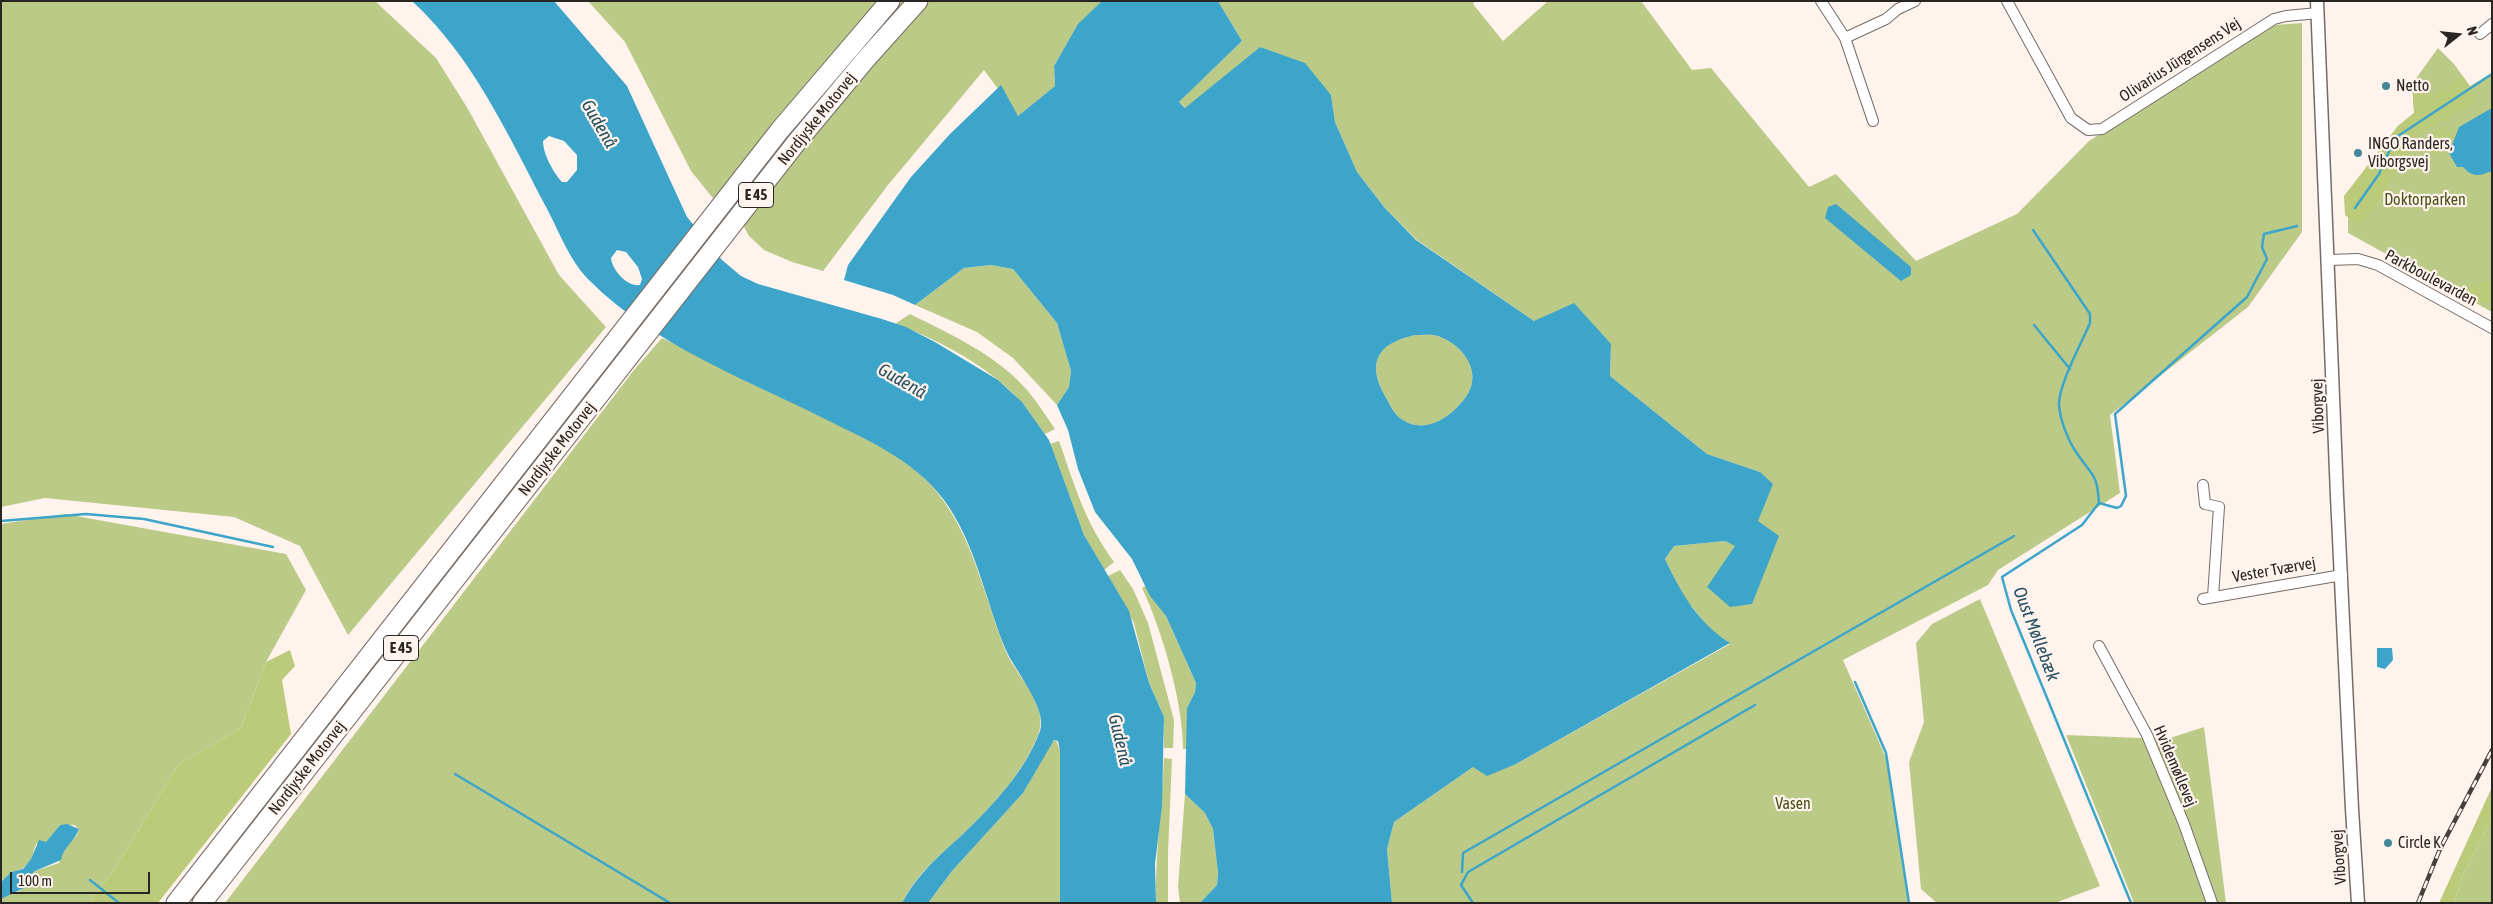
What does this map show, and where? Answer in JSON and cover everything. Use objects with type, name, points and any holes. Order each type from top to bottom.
[{"type":"highway","name":"Nordjyske Motorvej","points":[[176,903],[780,130],[890,1]]},
{"type":"highway","name":"Nordjyske Motorvej","points":[[202,903],[808,129],[918,1]]},
{"type":"highway","points":[[165,903],[325,712]]},
{"type":"street","points":[[1821,1],[1845,38],[1872,122]]},
{"type":"street","points":[[1845,38],[1886,19],[1898,9],[1915,1]]},
{"type":"street","name":"Olivarius Jürgensens Vej","points":[[2007,1],[2071,118],[2088,130],[2102,128],[2274,19],[2318,7]]},
{"type":"street","name":"Viborgvej","points":[[2318,7],[2352,809],[2358,903]]},
{"type":"street","points":[[2480,34],[2492,24]]},
{"type":"street","name":"Parkboulevarden","points":[[2330,260],[2358,259],[2378,265],[2490,327]]},
{"type":"street","name":"Vester Tværvej","points":[[2203,485],[2206,504],[2219,507],[2208,598],[2342,575]]},
{"type":"street","name":"Hvidemøllevej","points":[[2099,646],[2147,735],[2187,834],[2212,903]]},
{"type":"street","name":"Viborgvej","points":[[2350,903],[2352,809]]},
{"type":"green space","points":[[1,1],[375,1],[436,58],[468,109],[559,275],[606,327],[348,635],[300,546],[234,517],[45,498],[1,507]]},
{"type":"green space","points":[[588,1],[1102,1],[1078,25],[1054,66],[1055,86],[1018,116],[984,70],[888,185],[823,271],[792,262],[764,250],[749,236],[743,225],[712,197],[691,171],[625,42]]},
{"type":"green space","name":"Vasen","points":[[1218,1],[1475,1],[1473,4],[1503,41],[1548,1],[1641,1],[1692,70],[1711,68],[1809,187],[1836,174],[1916,261],[2017,214],[2089,141],[2275,25],[2302,23],[2302,232],[2248,307],[2110,415],[2120,493],[1998,570],[1988,585],[1843,660],[1886,758],[1908,903],[1392,903],[1387,849],[1394,822],[1473,767],[1516,764],[1730,644],[1711,631],[1681,593],[1665,559],[1674,546],[1725,541],[1736,546],[1707,588],[1758,521],[1760,472],[1707,454],[1610,376],[1611,344],[1534,321],[1417,240],[1384,207],[1357,172],[1335,122],[1331,95],[1260,47],[1186,108],[1179,102],[1242,41]]},
{"type":"green space","name":"Doktorparken","points":[[2438,48],[2454,64],[2470,86],[2492,73],[2492,312],[2348,233],[2348,192],[2398,126],[2414,113],[2412,84]]},
{"type":"green space","points":[[2462,75],[2470,87],[2476,102],[2420,134],[2364,223],[2356,224],[2345,215],[2344,196],[2398,126],[2414,113],[2412,84],[2434,96]]},
{"type":"green space","points":[[2441,127],[2448,127],[2453,135],[2447,148],[2434,154],[2423,146],[2422,141]]},
{"type":"green space","points":[[991,265],[1013,269],[1057,323],[1071,371],[1069,387],[1057,405],[1013,358],[977,332],[915,305],[964,268]]},
{"type":"green space","points":[[2444,280],[2467,288],[2492,280],[2492,302],[2475,303],[2441,284]]},
{"type":"green space","points":[[910,314],[988,356],[1016,378],[1039,405],[1055,429],[1045,434],[1010,390],[980,367],[946,346],[895,324]]},
{"type":"green space","points":[[1415,335],[1436,335],[1447,340],[1463,353],[1472,370],[1470,389],[1465,398],[1444,418],[1427,425],[1409,423],[1398,416],[1385,396],[1376,373],[1376,363],[1384,349],[1402,338]]},
{"type":"green space","points":[[662,338],[859,435],[898,457],[916,470],[945,503],[956,520],[973,557],[1006,652],[1031,692],[1040,713],[1041,724],[1032,749],[1006,789],[922,873],[902,903],[225,903],[634,370]]},
{"type":"green space","points":[[1059,441],[1088,518],[1114,562],[1104,570],[1084,535],[1050,444]]},
{"type":"green space","points":[[65,514],[286,554],[306,590],[266,662],[241,728],[178,765],[114,870],[89,903],[1,903],[1,899],[5,895],[20,891],[35,871],[59,863],[64,849],[77,835],[79,829],[74,825],[60,825],[46,842],[36,844],[31,860],[22,869],[11,872],[1,882],[1,524]]},
{"type":"green space","points":[[1120,570],[1133,589],[1148,623],[1174,720],[1173,748],[1164,748],[1164,717],[1149,683],[1134,623],[1108,576]]},
{"type":"green space","points":[[1146,586],[1166,616],[1196,683],[1195,692],[1187,708],[1187,749],[1183,749],[1175,688],[1164,645],[1142,588]]},
{"type":"green space","points":[[1980,599],[2100,886],[2055,903],[1937,903],[1921,889],[1909,762],[1924,722],[1916,643],[1932,624]]},
{"type":"green space","points":[[290,650],[295,666],[282,680],[291,734],[158,903],[89,903],[114,870],[178,765],[241,728],[266,662]]},
{"type":"green space","points":[[2204,727],[2226,903],[2134,903],[2066,735],[2167,739]]},
{"type":"green space","points":[[1056,740],[1060,751],[1060,903],[928,903],[952,871],[1023,793],[1051,742]]},
{"type":"green space","points":[[1164,758],[1172,759],[1168,903],[1156,903],[1157,867]]},
{"type":"green space","points":[[2492,787],[2492,818],[2462,877],[2454,903],[2439,903]]},
{"type":"green space","points":[[1185,794],[1205,813],[1213,829],[1218,873],[1217,885],[1200,903],[1180,903],[1178,887]]},
{"type":"green space","points":[[2492,818],[2492,903],[2454,903],[2462,877]]},
{"type":"water","name":"Gudenå","points":[[412,1],[554,1],[627,86],[687,217],[722,260],[741,276],[758,284],[906,327],[998,380],[1022,402],[1049,440],[1084,535],[1129,611],[1149,683],[1164,717],[1162,806],[1155,864],[1156,903],[1060,903],[1060,751],[1058,741],[1054,740],[1023,793],[952,871],[928,903],[902,903],[915,882],[929,866],[974,823],[1007,787],[1026,760],[1040,731],[1041,722],[1035,700],[1005,648],[972,553],[955,517],[932,486],[904,462],[856,434],[731,374],[671,342],[615,304],[590,281],[571,256],[488,98],[434,23]],"holes":[[[549,136],[564,141],[577,155],[577,170],[567,182],[562,182],[547,157],[543,141]],[[617,250],[626,252],[638,267],[642,279],[640,285],[635,285],[625,280],[614,268],[611,258]]]},
{"type":"water","points":[[1102,1],[1218,1],[1242,41],[1179,102],[1185,108],[1260,47],[1305,63],[1331,95],[1335,122],[1357,172],[1384,207],[1416,240],[1534,321],[1574,303],[1611,344],[1610,376],[1707,454],[1760,472],[1773,484],[1758,521],[1779,536],[1752,604],[1730,607],[1707,587],[1735,546],[1725,541],[1674,546],[1665,559],[1677,584],[1700,617],[1730,643],[1516,764],[1487,776],[1473,767],[1394,822],[1387,849],[1392,903],[1200,903],[1217,885],[1218,873],[1213,829],[1205,813],[1185,794],[1187,708],[1195,692],[1196,683],[1166,616],[1150,596],[1132,559],[1095,512],[1078,469],[1068,430],[1057,405],[1069,387],[1071,371],[1057,323],[1013,269],[991,265],[964,268],[915,305],[893,295],[844,280],[848,265],[911,177],[950,134],[1001,85],[1018,116],[1055,86],[1054,66],[1078,24]],"holes":[[[1415,335],[1436,335],[1447,340],[1463,353],[1472,370],[1470,389],[1465,398],[1444,418],[1427,425],[1409,423],[1398,416],[1385,396],[1376,373],[1376,364],[1384,349],[1392,343]]]},
{"type":"water","points":[[2492,108],[2492,171],[2476,175],[2463,167],[2457,167],[2449,153],[2459,127]]},
{"type":"water","points":[[1836,204],[1911,267],[1911,275],[1901,281],[1825,218],[1828,207]]},
{"type":"water","points":[[2377,648],[2392,648],[2393,660],[2385,669],[2377,667]]},
{"type":"water","points":[[67,824],[79,829],[64,851],[61,860],[35,871],[28,878],[24,888],[1,899],[1,882],[11,872],[23,869],[31,859],[39,840],[46,842],[60,825]]},
{"type":"waterway","name":"Oust Møllebæk","points":[[2355,208],[2379,174],[2395,138],[2492,74]]},
{"type":"waterway","name":"Oust Møllebæk","points":[[2131,903],[2011,610],[2002,577],[2082,525],[2099,503],[2117,508],[2121,506],[2126,496],[2115,414],[2247,297],[2267,259],[2262,247],[2264,234],[2297,226]]},
{"type":"waterway","points":[[2033,230],[2090,314],[2090,323],[2062,387],[2059,405],[2070,442],[2095,480],[2099,503]]},
{"type":"waterway","points":[[2034,325],[2070,369]]},
{"type":"waterway","points":[[1,521],[86,514],[144,519],[273,547]]},
{"type":"waterway","points":[[1462,872],[1463,853],[2014,536]]},
{"type":"waterway","points":[[1855,682],[1886,753],[1909,903]]},
{"type":"waterway","points":[[1473,903],[1461,885],[1468,872],[1755,705]]},
{"type":"waterway","points":[[455,774],[670,903]]},
{"type":"waterway","points":[[90,880],[119,903]]},
{"type":"railway","points":[[2418,903],[2440,849],[2492,750]]},
{"type":"place","name":"Netto","points":[[2386,86]]},
{"type":"place","name":"INGO Randers, Viborgsvej","points":[[2358,153]]},
{"type":"place","name":"Circle K","points":[[2388,843]]}]
